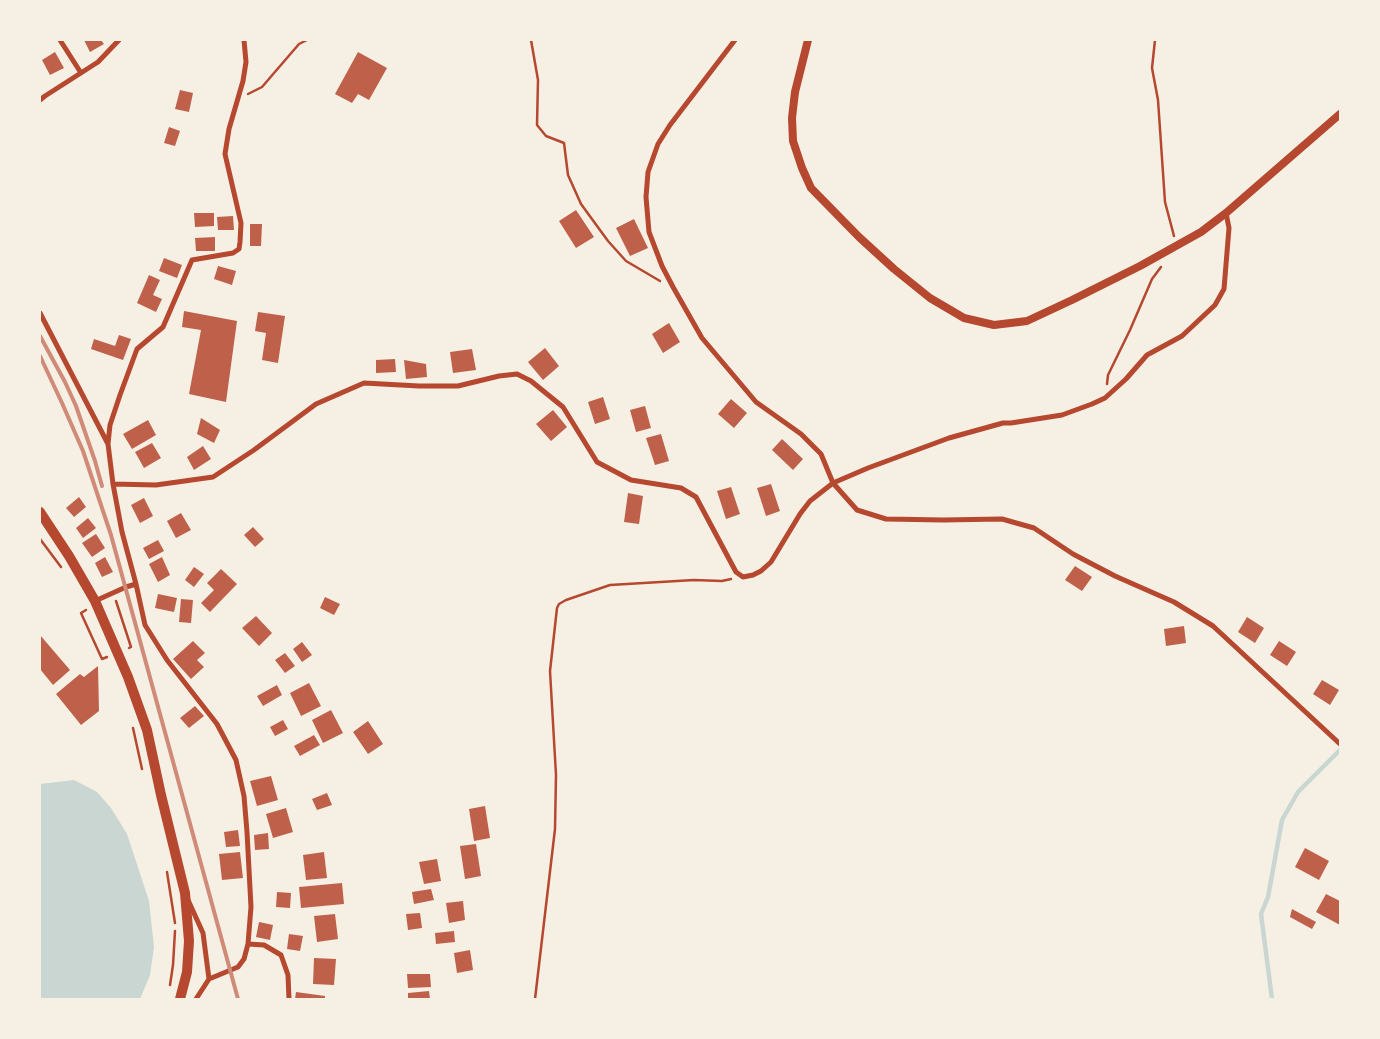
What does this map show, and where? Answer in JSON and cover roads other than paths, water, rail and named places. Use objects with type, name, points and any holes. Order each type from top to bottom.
[{"type":"highway","points":[[40,512],[70,556],[90,606],[128,677],[147,730],[185,893],[189,941],[187,972],[180,999]]},
{"type":"street","points":[[60,40],[81,73]]},
{"type":"street","points":[[40,100],[98,62],[118,40]]},
{"type":"street","points":[[196,999],[210,979],[238,967],[244,959],[248,944],[251,907],[248,832],[244,796],[236,760],[217,724],[167,660],[145,625],[122,532],[108,444],[110,425],[137,349],[163,327],[192,260],[233,252],[238,248],[240,242],[240,223],[225,154],[229,129],[244,80],[246,62],[244,40]]},
{"type":"street","points":[[735,40],[670,125],[658,144],[648,172],[646,197],[649,232],[662,266],[673,287],[702,338],[756,402],[801,434],[821,454],[833,483],[857,510],[886,519],[1002,519],[1034,528],[1073,554],[1114,576],[1174,602],[1214,626],[1340,744]]},
{"type":"street","points":[[808,40],[795,92],[792,118],[793,141],[802,168],[812,188],[859,237],[930,298],[964,318],[994,325],[1027,321],[1140,266],[1201,232],[1226,213],[1340,114]]},
{"type":"street","points":[[113,484],[156,485],[213,477],[258,447],[316,404],[364,383],[458,386],[499,376],[517,374],[530,381],[563,407],[597,462],[631,480],[681,488],[696,497],[736,572],[743,577],[753,575],[771,562],[810,501],[833,483],[875,465],[949,438],[1004,423],[1062,415],[1105,398],[1126,379],[1147,355],[1182,336],[1215,306],[1224,289],[1229,228],[1226,213]]},
{"type":"street","points":[[40,314],[108,444]]},
{"type":"street","points":[[90,606],[126,587],[136,584]]},
{"type":"street","points":[[185,893],[203,933],[210,979]]},
{"type":"street","points":[[248,944],[264,945],[281,955],[288,975],[289,999]]},
{"type":"waterway","points":[[1272,999],[1261,914],[1268,897],[1282,820],[1298,792],[1340,750]]},
{"type":"railway","points":[[40,336],[76,406],[102,486]]},
{"type":"railway","points":[[40,356],[83,451],[111,535],[238,999]]}]
